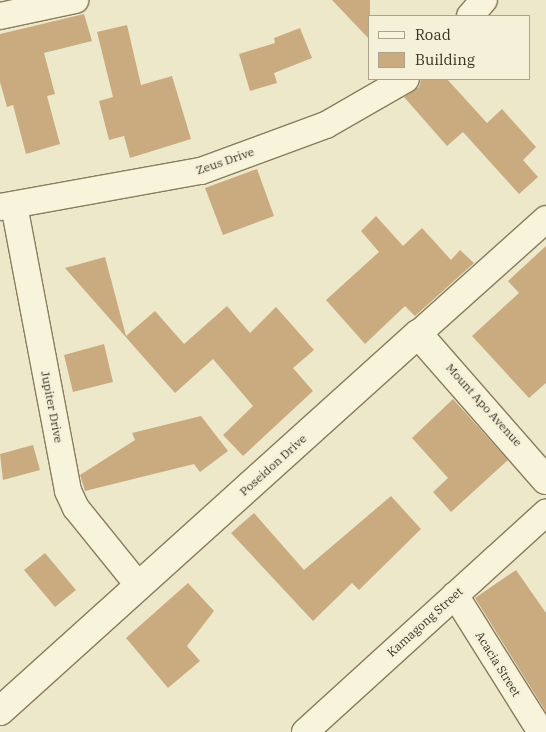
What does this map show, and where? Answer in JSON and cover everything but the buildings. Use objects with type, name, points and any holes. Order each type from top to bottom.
[{"type":"street","points":[[0,16],[75,0]]},
{"type":"street","points":[[471,15],[484,0]]},
{"type":"street","name":"Zeus Drive","points":[[7,206],[201,171],[326,125],[404,80]]},
{"type":"street","name":"Jupiter Drive","points":[[7,206],[68,491],[76,508],[139,586]]},
{"type":"street","name":"Poseidon Drive","points":[[0,711],[546,220]]},
{"type":"street","name":"Mount Apo Avenue","points":[[418,334],[546,480]]},
{"type":"street","name":"Kamagong Street","points":[[305,732],[546,513]]},
{"type":"street","name":"Acacia Street","points":[[455,595],[531,728]]}]
